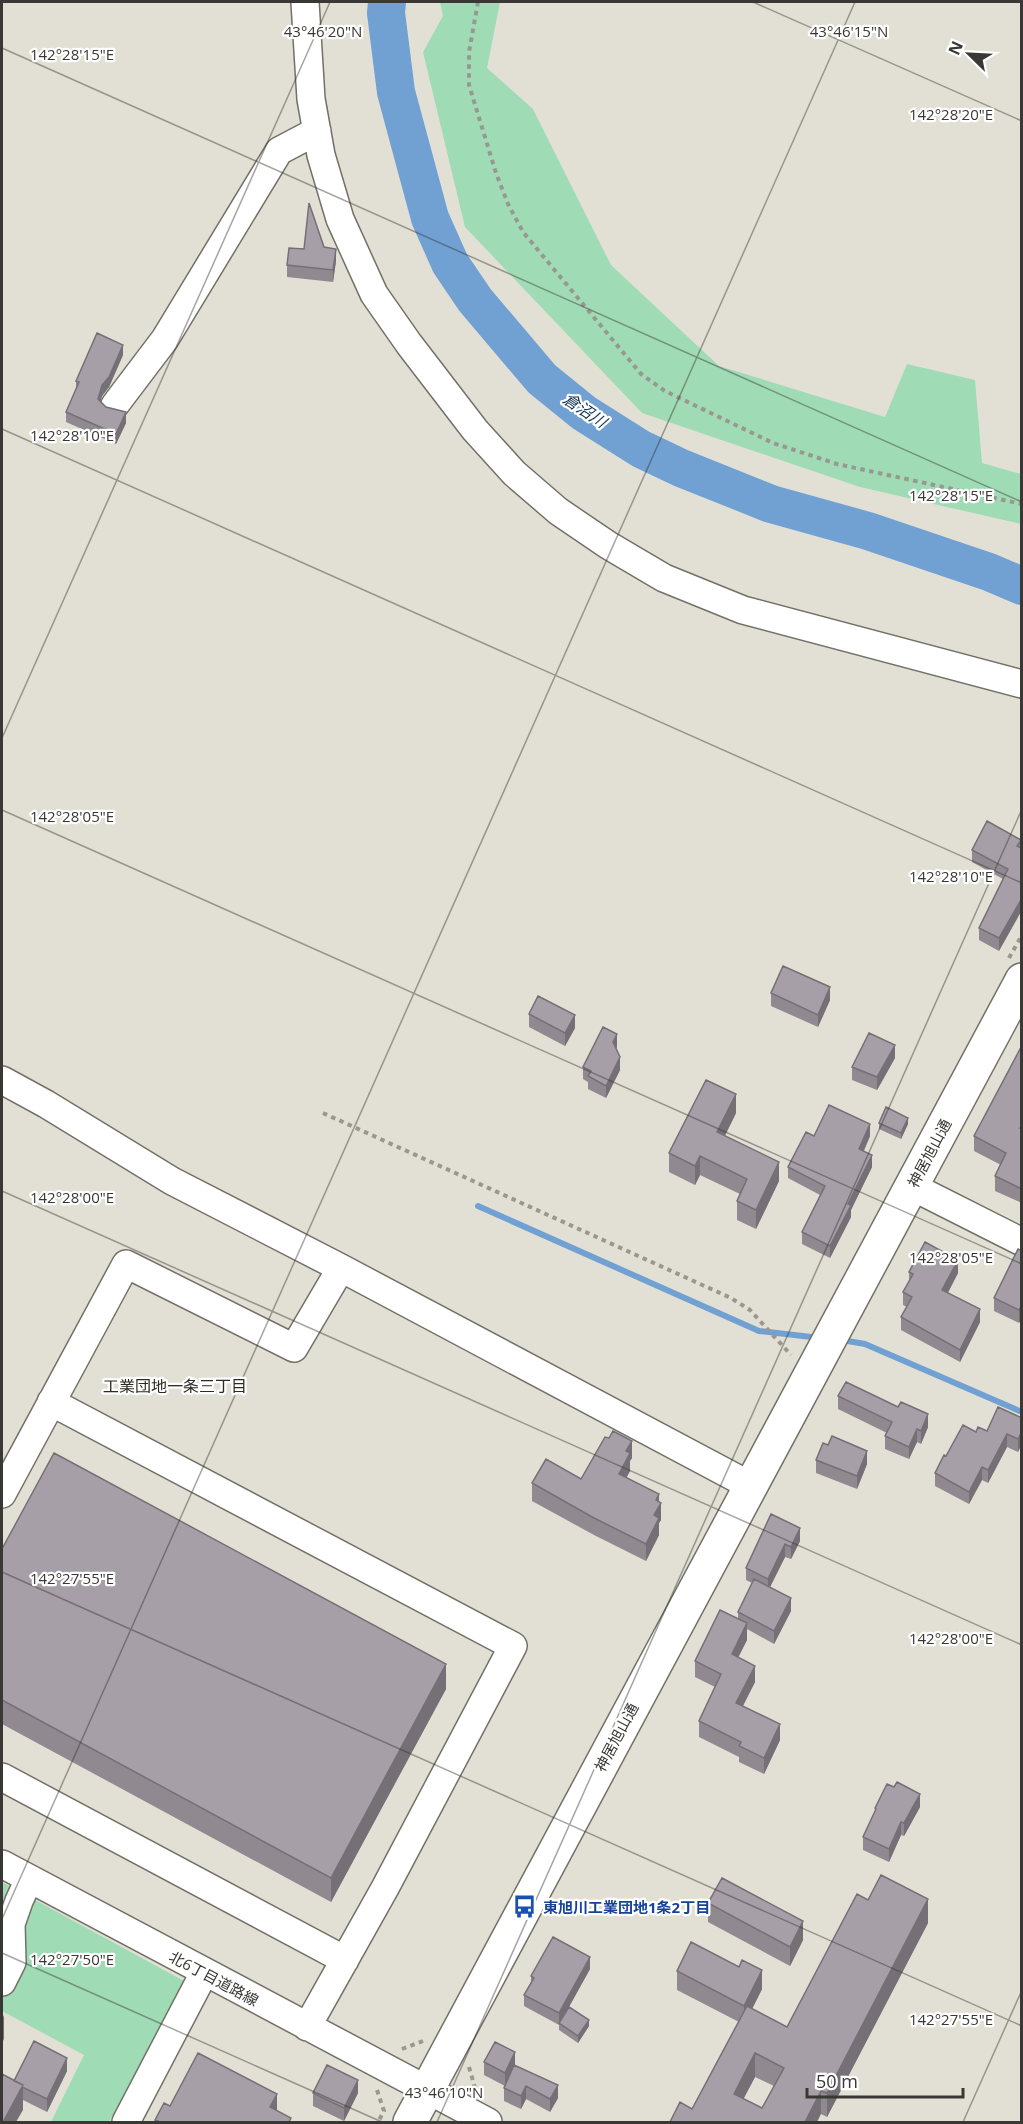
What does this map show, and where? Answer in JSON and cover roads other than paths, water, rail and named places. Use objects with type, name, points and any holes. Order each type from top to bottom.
[{"type":"main road","name":"神居旭山通","points":[[410,2122],[1022,980]]},
{"type":"street","points":[[305,2],[311,99],[321,155],[340,219],[374,294],[408,344],[475,430],[514,473],[558,511],[608,545],[664,578],[743,610],[1022,684]]},
{"type":"street","points":[[116,405],[165,339],[279,151],[317,131]]},
{"type":"street","points":[[2,1080],[172,1180],[751,1486]]},
{"type":"street","points":[[911,1186],[1022,1242]]},
{"type":"street","points":[[2,1494],[126,1264],[294,1348],[342,1268]]},
{"type":"street","points":[[51,1402],[513,1646],[385,1888],[307,2027]]},
{"type":"street","points":[[2,1777],[345,1960]]},
{"type":"street","name":"北6丁目道路線","points":[[2,1864],[488,2122]]},
{"type":"street","points":[[2,1982],[12,1962],[11,1924],[29,1879]]},
{"type":"street","points":[[126,2122],[204,1973]]},
{"type":"waterway","name":"倉沼川","points":[[387,2],[386,13],[396,92],[430,218],[450,263],[475,300],[542,379],[584,413],[641,449],[681,468],[771,504],[868,531],[989,572],[1022,586]]},
{"type":"waterway","points":[[478,1206],[759,1331],[820,1338]]},
{"type":"waterway","points":[[842,1340],[865,1344],[1022,1412]]},
{"type":"place","name":"東旭川工業団地1条2丁目","points":[[525,1907]]},
{"type":"district","name":"工業団地一条三丁目","points":[[175,1386]]}]
